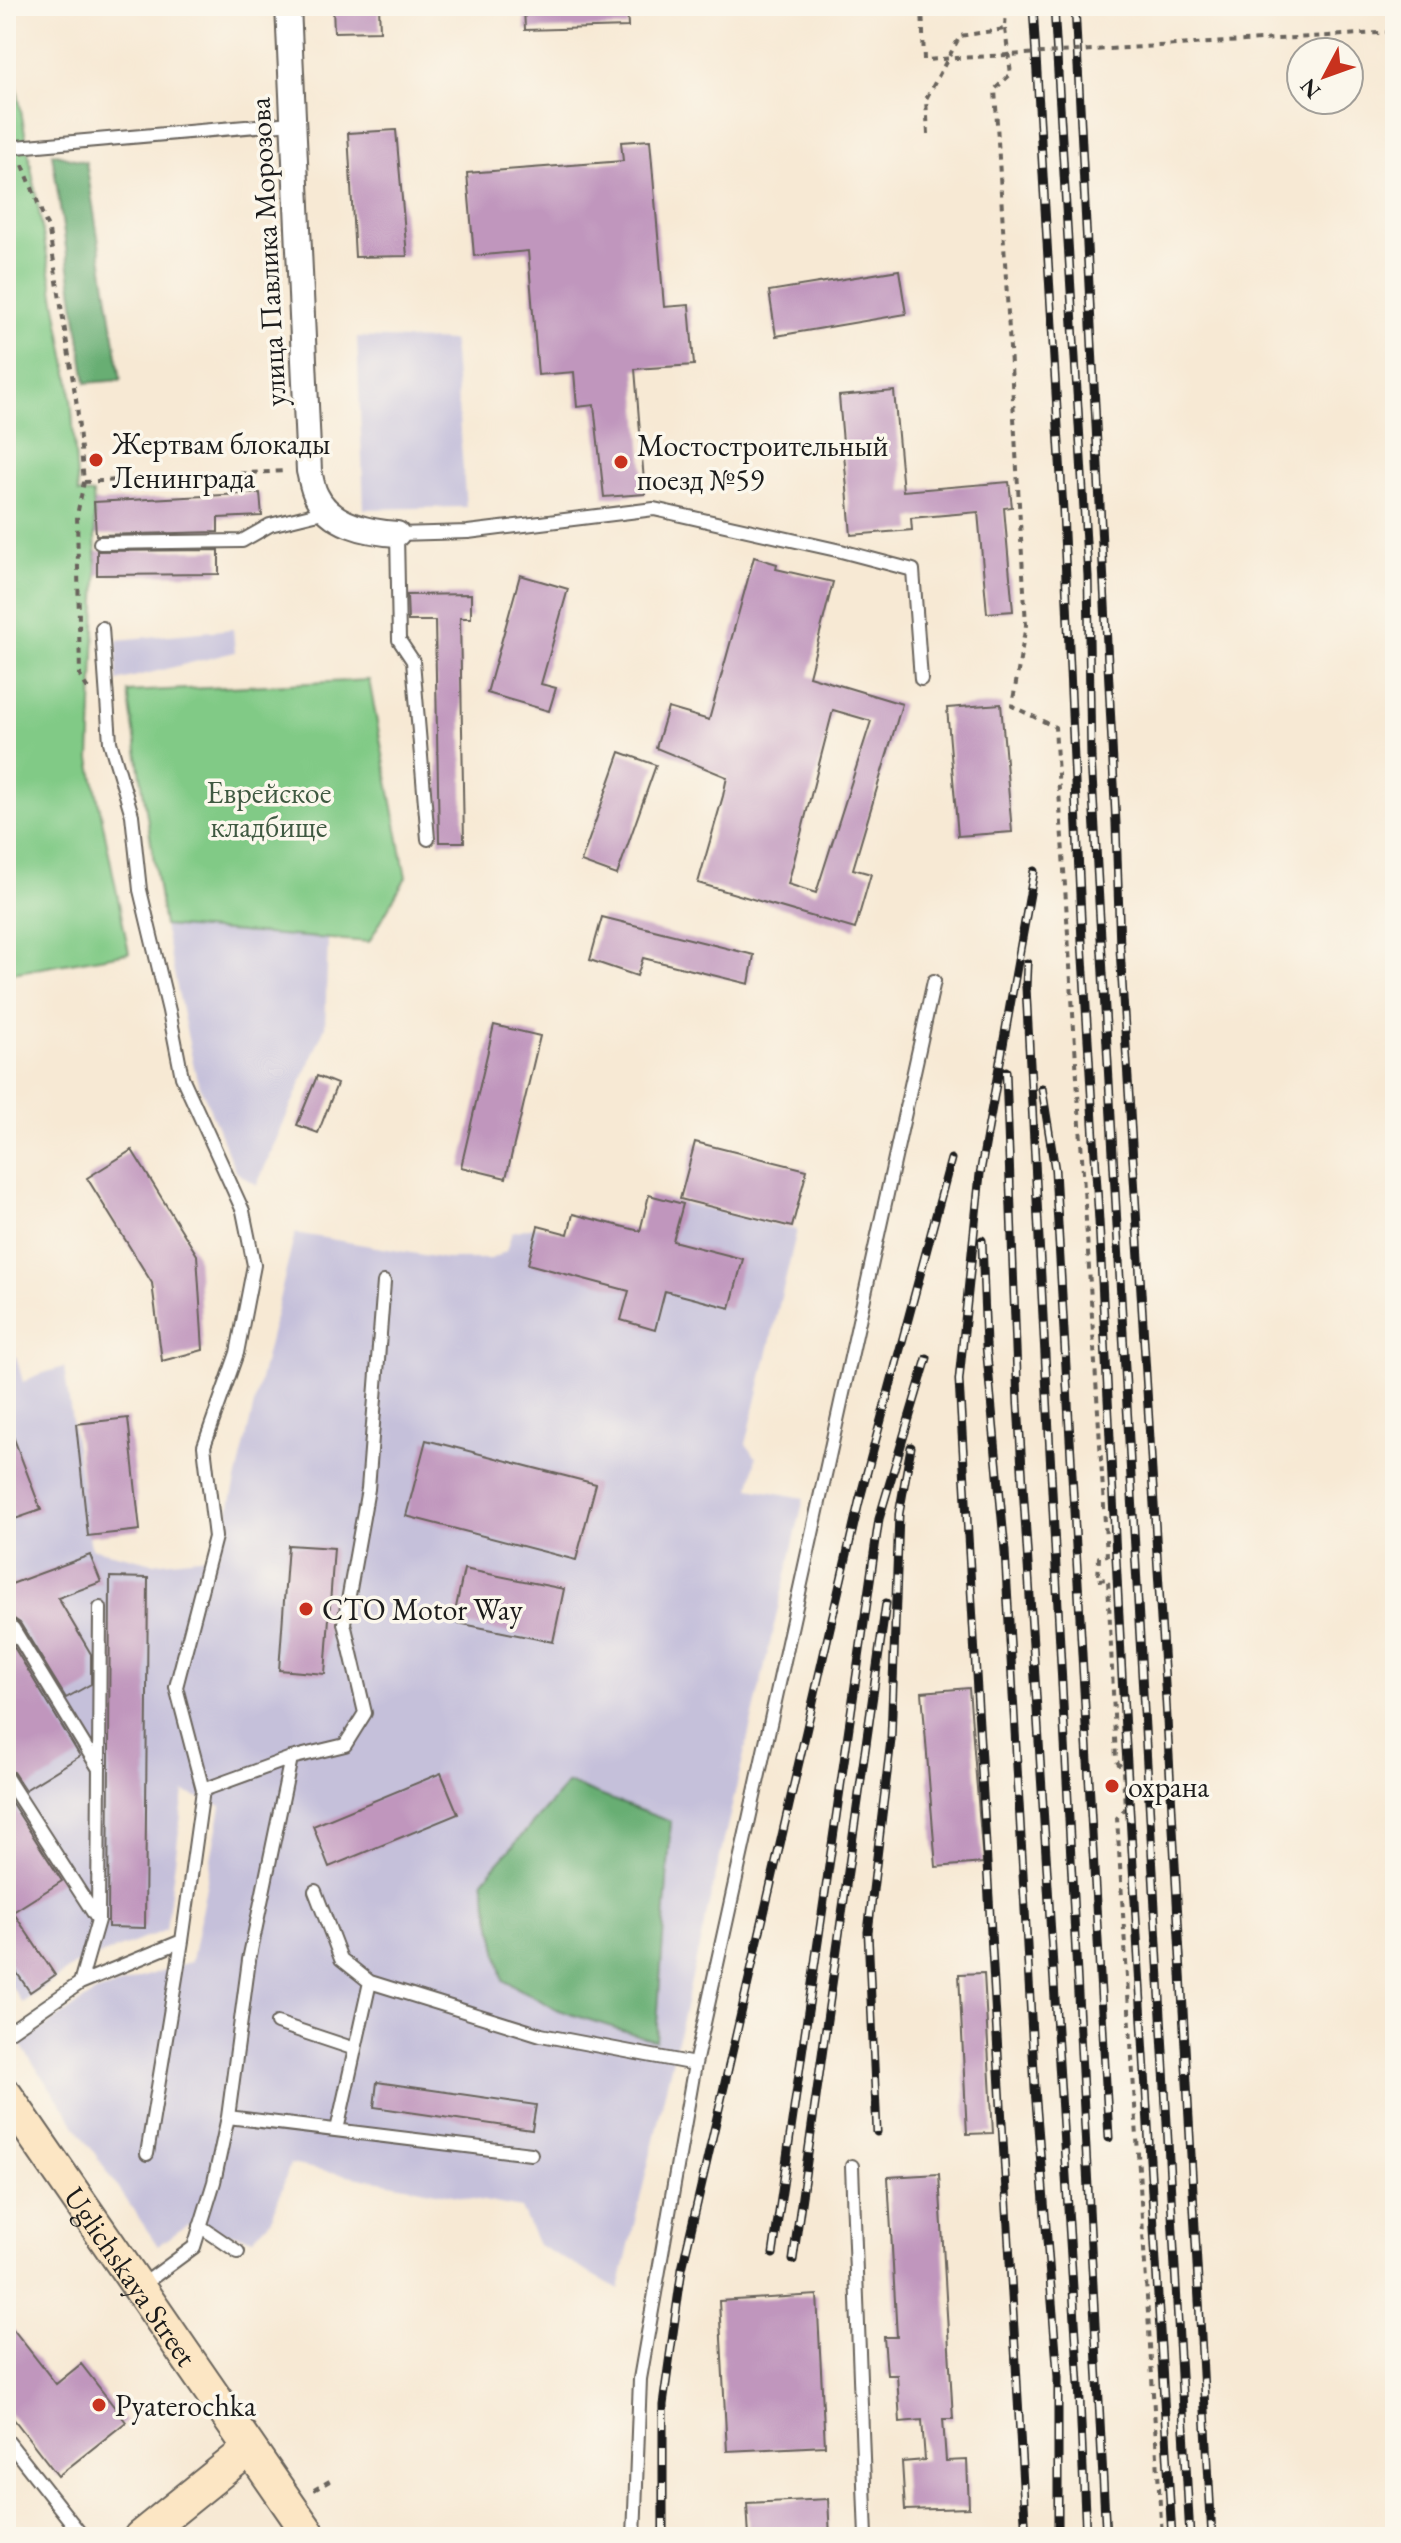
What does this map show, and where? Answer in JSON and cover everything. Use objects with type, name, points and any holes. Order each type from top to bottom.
[{"type":"main road","name":"Uglichskaya Street","points":[[6,2095],[311,2537]]},
{"type":"main road","points":[[140,2537],[249,2449]]},
{"type":"street","name":"улица Павлика Морозова","points":[[288,6],[309,471],[316,495],[327,511]]},
{"type":"street","points":[[327,511],[342,521],[370,532],[397,534]]},
{"type":"lane","points":[[16,147],[292,123]]},
{"type":"lane","points":[[428,839],[413,661],[399,640],[397,534],[468,532],[654,509],[913,570],[921,679]]},
{"type":"lane","points":[[100,543],[242,541],[270,525],[327,511]]},
{"type":"lane","points":[[102,628],[110,742],[132,815],[140,890],[182,1077],[243,1211],[254,1265],[237,1353],[204,1446],[215,1537],[176,1687],[203,1790],[147,2154]]},
{"type":"lane","points":[[634,2537],[640,2379],[695,2064],[934,981]]},
{"type":"lane","points":[[203,1790],[291,1758],[345,1745],[365,1713],[344,1623],[368,1489],[384,1282]]},
{"type":"lane","points":[[80,1983],[98,1920],[100,1608]]},
{"type":"lane","points":[[13,1628],[99,1769]]},
{"type":"lane","points":[[138,2288],[194,2247],[214,2182],[228,2117],[249,1960],[291,1758]]},
{"type":"lane","points":[[6,1777],[98,1920]]},
{"type":"lane","points":[[315,1891],[341,1959],[370,1982],[541,2035],[695,2064]]},
{"type":"lane","points":[[6,2034],[80,1983],[182,1941]]},
{"type":"lane","points":[[337,2130],[370,1982]]},
{"type":"lane","points":[[277,2023],[355,2049]]},
{"type":"lane","points":[[228,2117],[531,2154]]},
{"type":"lane","points":[[852,2166],[866,2537]]},
{"type":"lane","points":[[200,2226],[238,2252]]},
{"type":"lane","points":[[6,2439],[83,2537]]},
{"type":"path","points":[[922,6],[924,60],[1395,32]]},
{"type":"path","points":[[1006,6],[1005,29],[1011,74],[995,89],[1026,625],[1012,706],[1055,727],[1107,1555],[1099,1557],[1098,1580],[1108,1579],[1116,1760],[1123,1770],[1125,1809],[1117,1818],[1162,2537]]},
{"type":"path","points":[[928,134],[926,99],[960,36],[1005,29]]},
{"type":"path","points":[[16,147],[49,231],[77,406],[84,482],[77,515],[80,676],[109,720]]},
{"type":"path","points":[[84,482],[309,471]]},
{"type":"path","points":[[315,2491],[333,2479]]},
{"type":"shaded area","points":[[357,337],[453,341],[466,507],[364,509]]},
{"type":"shaded area","points":[[233,629],[235,652],[117,681],[117,640]]},
{"type":"shaded area","points":[[164,926],[328,939],[325,1027],[257,1185],[236,1172],[196,1076]]},
{"type":"shaded area","points":[[649,1195],[797,1230],[746,1444],[756,1457],[750,1488],[804,1498],[619,2289],[538,2245],[521,2208],[290,2164],[272,2219],[253,2238],[187,2225],[158,2246],[20,2044],[95,1993],[192,1961],[221,1806],[184,1792],[166,1930],[75,1965],[22,2003],[6,1978],[6,1361],[16,1356],[23,1382],[64,1367],[91,1548],[153,1563],[218,1556],[295,1233],[446,1259],[491,1259],[506,1251],[512,1232],[538,1226],[568,1234],[573,1214],[639,1231]]},
{"type":"green space","points":[[6,27],[70,384],[78,493],[93,494],[97,575],[90,759],[129,953],[6,974]]},
{"type":"green space","points":[[52,153],[86,162],[121,380],[86,383]]},
{"type":"green space","name":"Еврейское кладбище","points":[[369,680],[406,877],[369,942],[164,926],[128,692]]},
{"type":"green space","points":[[568,1783],[671,1822],[656,2041],[558,2010],[503,1980],[483,1880]]},
{"type":"building","points":[[333,6],[379,6],[380,31],[334,32]]},
{"type":"building","points":[[524,6],[627,6],[628,27],[525,30]]},
{"type":"building","points":[[396,130],[407,256],[355,257],[348,133]]},
{"type":"building","points":[[650,140],[664,307],[689,305],[694,365],[635,369],[645,494],[604,497],[594,405],[577,407],[574,372],[538,375],[528,251],[474,256],[467,173],[623,161],[621,142]]},
{"type":"building","points":[[899,270],[906,314],[776,336],[769,291]]},
{"type":"building","points":[[894,391],[903,491],[1009,482],[1012,507],[1004,508],[1013,611],[987,613],[978,512],[911,518],[912,530],[851,535],[839,396]]},
{"type":"building","points":[[260,493],[262,516],[218,518],[218,532],[96,535],[94,502]]},
{"type":"building","points":[[219,550],[219,574],[97,575],[97,551]]},
{"type":"building","points":[[754,557],[777,564],[776,569],[833,582],[809,676],[902,704],[853,869],[871,874],[855,929],[698,883],[727,777],[656,748],[668,708],[709,720]],"holes":[[[833,710],[871,721],[816,893],[788,884]]]},
{"type":"building","points":[[520,575],[568,589],[541,684],[556,688],[549,711],[487,693]]},
{"type":"building","points":[[471,594],[471,618],[460,618],[464,842],[439,842],[435,621],[408,621],[407,595]]},
{"type":"building","points":[[1001,704],[1012,832],[958,836],[947,708]]},
{"type":"building","points":[[620,752],[656,765],[617,875],[581,862]]},
{"type":"building","points":[[602,917],[754,955],[749,984],[643,958],[637,976],[590,960]]},
{"type":"building","points":[[494,1025],[540,1036],[506,1178],[461,1167]]},
{"type":"building","points":[[317,1076],[337,1084],[318,1133],[297,1125]]},
{"type":"building","points":[[695,1142],[807,1170],[792,1227],[680,1199]]},
{"type":"building","points":[[132,1150],[197,1255],[203,1350],[162,1361],[152,1283],[87,1178]]},
{"type":"building","points":[[649,1195],[683,1204],[673,1241],[743,1259],[730,1308],[665,1291],[655,1330],[621,1320],[629,1291],[528,1264],[538,1226],[568,1234],[573,1214],[640,1231]]},
{"type":"building","points":[[128,1418],[140,1530],[88,1536],[76,1424]]},
{"type":"building","points":[[8,1423],[41,1510],[15,1519],[6,1497]]},
{"type":"building","points":[[426,1440],[596,1484],[576,1560],[406,1516]]},
{"type":"building","name":"СТО Motor Way","points":[[288,1545],[334,1548],[325,1674],[279,1670]]},
{"type":"building","points":[[90,1555],[101,1582],[58,1598],[91,1654],[91,1684],[66,1698],[20,1623],[14,1619],[6,1623],[6,1586]]},
{"type":"building","points":[[464,1569],[564,1589],[553,1642],[453,1622]]},
{"type":"building","points":[[110,1577],[148,1578],[145,1928],[108,1927]]},
{"type":"building","points":[[6,1634],[80,1756],[25,1790],[13,1772],[6,1768]]},
{"type":"building","points":[[969,1688],[983,1863],[936,1867],[922,1692]]},
{"type":"building","points":[[441,1773],[458,1814],[329,1867],[313,1826]]},
{"type":"building","points":[[6,1794],[62,1881],[13,1912],[55,1975],[30,1992],[6,1957]]},
{"type":"building","points":[[984,1973],[993,2133],[967,2134],[959,1974]]},
{"type":"building","points":[[377,2082],[536,2105],[532,2130],[374,2107]]},
{"type":"building","points":[[939,2174],[953,2419],[943,2419],[946,2461],[967,2460],[969,2508],[905,2510],[902,2462],[925,2460],[922,2420],[900,2422],[897,2375],[887,2375],[884,2337],[897,2337],[888,2177]]},
{"type":"building","points":[[817,2295],[825,2446],[727,2451],[719,2301]]},
{"type":"building","points":[[6,2320],[56,2384],[81,2364],[126,2422],[58,2476],[6,2409]]},
{"type":"building","points":[[828,2499],[830,2537],[749,2537],[747,2503]]},
{"type":"railway","points":[[1033,6],[1063,511],[1082,941],[1123,1695],[1172,2537]]},
{"type":"railway","points":[[1054,6],[1088,576],[1091,758],[1190,2537]]},
{"type":"railway","points":[[1075,6],[1120,948],[1212,2537]]},
{"type":"railway","points":[[1026,2537],[959,1380],[980,1174],[1034,871]]},
{"type":"railway","points":[[1027,963],[1106,2537]]},
{"type":"railway","points":[[1006,1071],[1018,1404],[1086,2537]]},
{"type":"railway","points":[[1042,1088],[1055,1170],[1109,2138]]},
{"type":"railway","points":[[663,2537],[663,2405],[682,2269],[859,1502],[951,1159]]},
{"type":"railway","points":[[982,1240],[986,1345],[1005,1551],[1035,2089],[1058,2377],[1058,2537]]},
{"type":"railway","points":[[773,2254],[879,1519],[927,1358]]},
{"type":"railway","points":[[877,2132],[868,1932],[891,1740],[899,1514],[911,1447]]},
{"type":"railway","points":[[793,2260],[886,1603]]},
{"type":"place","name":"Жертвам блокады Ленинграда","points":[[96,460]]},
{"type":"place","name":"Мостостроительный поезд №59","points":[[621,462]]},
{"type":"place","name":"СТО Motor Way","points":[[306,1609]]},
{"type":"place","name":"охрана","points":[[1112,1786]]},
{"type":"place","name":"Pyaterochka","points":[[99,2405]]}]
